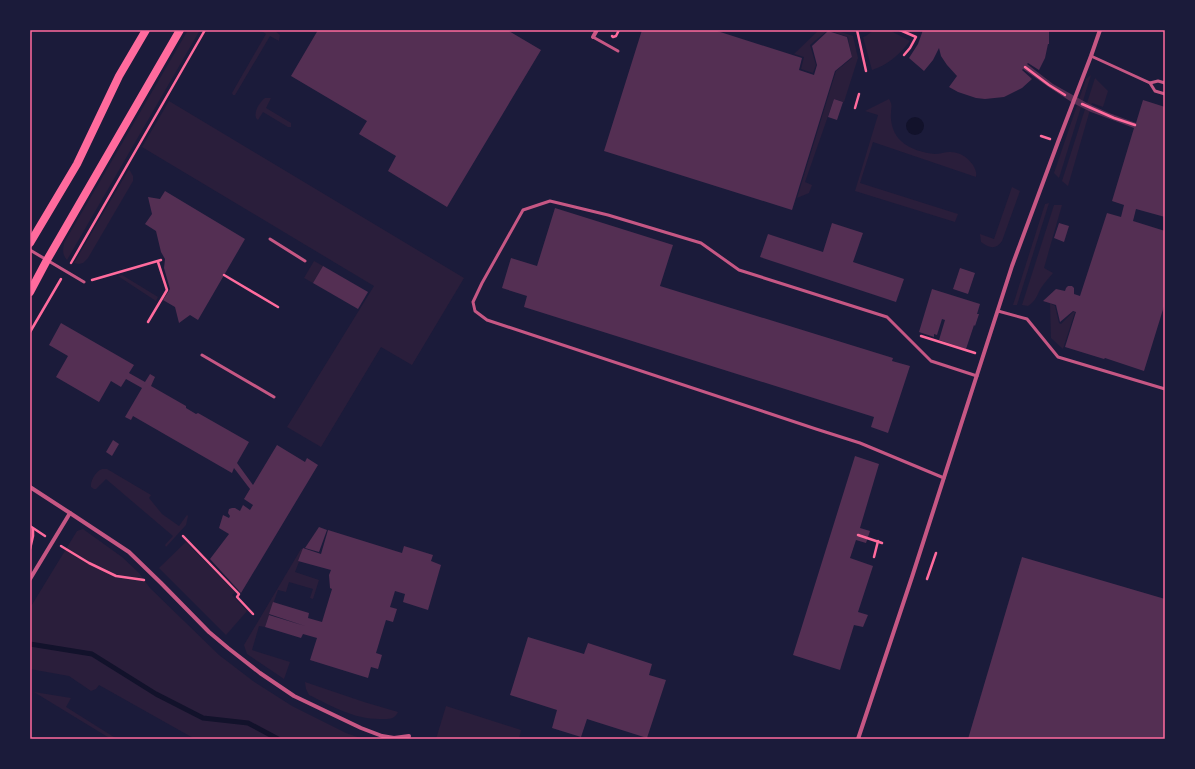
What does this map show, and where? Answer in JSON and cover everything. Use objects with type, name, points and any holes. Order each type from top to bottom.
[{"type":"main road","points":[[30,243],[77,164],[119,76],[146,30]]},
{"type":"main road","points":[[30,292],[180,30]]},
{"type":"street","points":[[593,37],[597,30]]},
{"type":"street","points":[[858,739],[1012,266],[1100,30]]},
{"type":"street","points":[[30,487],[128,552],[209,632],[260,673],[294,696],[368,731],[394,738],[411,738]]},
{"type":"street","points":[[30,579],[70,513]]},
{"type":"lane","points":[[593,37],[618,51]]},
{"type":"lane","points":[[1091,56],[1150,83],[1155,91],[1165,94]]},
{"type":"lane","points":[[1150,83],[1158,81],[1165,83]]},
{"type":"lane","points":[[944,478],[860,443],[816,430],[487,320],[475,311],[473,302],[523,210],[550,201],[608,215],[701,243],[739,270],[887,317],[931,361],[977,376]]},
{"type":"lane","points":[[270,239],[306,261]]},
{"type":"lane","points":[[30,250],[84,282]]},
{"type":"lane","points":[[998,311],[1027,319],[1058,357],[1165,389]]},
{"type":"lane","points":[[202,354],[274,398]]},
{"type":"path","points":[[30,332],[206,30]]},
{"type":"path","points":[[608,34],[613,37],[616,36],[620,30]]},
{"type":"path","points":[[857,30],[866,71]]},
{"type":"path","points":[[900,30],[916,38],[904,55]]},
{"type":"path","points":[[855,108],[860,94]]},
{"type":"path","points":[[84,282],[162,260]]},
{"type":"path","points":[[148,322],[167,290],[158,262]]},
{"type":"path","points":[[224,275],[278,307]]},
{"type":"path","points":[[919,336],[983,356]]},
{"type":"path","points":[[30,526],[89,563],[116,576],[161,583]]},
{"type":"path","points":[[30,550],[33,528]]},
{"type":"path","points":[[858,534],[882,543]]},
{"type":"path","points":[[183,536],[239,594],[237,597],[253,614]]},
{"type":"path","points":[[874,557],[878,541]]},
{"type":"path","points":[[927,579],[936,553]]},
{"type":"shaded area","points":[[188,30],[200,30],[67,260],[63,250],[64,243]]},
{"type":"shaded area","points":[[260,30],[274,30],[280,35],[279,41],[270,36],[235,95],[233,95],[232,93],[266,34]]},
{"type":"shaded area","points":[[819,30],[828,30],[810,45],[816,65],[813,73],[801,69],[804,57],[794,54]]},
{"type":"shaded area","points":[[828,30],[835,30],[853,36],[858,58],[844,102],[834,99],[805,182],[812,185],[809,193],[797,198],[836,71],[852,58],[848,37]]},
{"type":"shaded area","points":[[874,30],[889,30],[910,41],[893,58],[878,68],[872,70],[863,37]]},
{"type":"shaded area","points":[[1091,75],[1059,178],[1054,173],[1086,79]]},
{"type":"shaded area","points":[[1095,78],[1108,91],[1103,107],[1092,103],[1068,186],[1062,181]]},
{"type":"shaded area","points":[[265,98],[271,98],[266,108],[291,123],[291,127],[288,127],[263,112],[258,120],[256,118],[258,107]]},
{"type":"shaded area","points":[[889,99],[894,132],[904,144],[926,153],[935,154],[954,152],[960,154],[966,157],[973,165],[976,172],[976,177],[873,142],[860,183],[958,214],[955,222],[855,191],[878,115],[865,111]]},
{"type":"shaded area","points":[[169,101],[464,278],[412,365],[381,347],[321,447],[287,427],[374,286],[142,147]]},
{"type":"shaded area","points":[[915,117],[921,120],[924,126],[921,132],[915,135],[909,132],[906,126],[909,120]]},
{"type":"shaded area","points":[[129,169],[133,176],[133,181],[88,258],[83,263],[74,263]]},
{"type":"shaded area","points":[[1012,187],[1020,191],[1002,241],[995,247],[987,246],[981,242],[980,234],[994,239]]},
{"type":"shaded area","points":[[1049,203],[1017,305],[1013,305],[1045,204]]},
{"type":"shaded area","points":[[1054,205],[1062,205],[1044,268],[1053,273],[1042,286],[1033,302],[1028,306],[1022,305]]},
{"type":"shaded area","points":[[314,261],[323,266],[313,283],[304,278]]},
{"type":"shaded area","points":[[122,275],[158,297],[156,301],[118,276]]},
{"type":"shaded area","points":[[1050,303],[1055,306],[1059,323],[1061,324],[1073,312],[1075,312],[1063,349],[1051,338]]},
{"type":"shaded area","points":[[102,469],[107,469],[151,495],[149,498],[162,514],[179,526],[187,515],[186,525],[166,547],[165,545],[173,536],[106,479],[96,489],[91,487],[91,482],[94,476]]},
{"type":"shaded area","points":[[83,529],[122,557],[139,573],[150,588],[219,655],[253,681],[292,706],[346,733],[363,739],[195,739],[99,685],[96,689],[91,691],[69,676],[30,669],[30,608],[77,531]]},
{"type":"shaded area","points":[[186,542],[235,592],[232,595],[247,611],[226,635],[159,568]]},
{"type":"shaded area","points":[[301,549],[304,549],[295,572],[319,580],[313,599],[310,598],[313,589],[289,582],[286,592],[278,590],[265,627],[259,626],[252,650],[290,662],[284,679],[247,654],[244,645]]},
{"type":"shaded area","points":[[305,682],[398,712],[393,718],[386,719],[361,717],[334,707],[309,695]]},
{"type":"shaded area","points":[[34,692],[71,698],[66,707],[117,739],[111,739]]},
{"type":"shaded area","points":[[446,706],[521,730],[519,739],[436,739]]},
{"type":"building","points":[[318,30],[507,30],[541,50],[447,207],[388,171],[396,156],[359,134],[367,121],[291,76]]},
{"type":"building","points":[[642,30],[714,30],[802,58],[799,70],[814,75],[817,65],[812,46],[828,31],[847,37],[852,57],[835,71],[792,210],[604,151]]},
{"type":"building","points":[[923,30],[1049,30],[1049,44],[1045,58],[1039,70],[1028,63],[1027,64],[1053,84],[1087,103],[1136,123],[1143,100],[1165,107],[1165,217],[1136,209],[1133,221],[1165,231],[1165,303],[1144,371],[1065,347],[1076,312],[1073,311],[1060,322],[1056,305],[1043,301],[1056,289],[1065,291],[1068,286],[1072,286],[1074,288],[1074,294],[1080,296],[1107,213],[1121,217],[1124,205],[1112,201],[1134,128],[1091,112],[1073,103],[1023,69],[1022,70],[1032,79],[1022,88],[1004,97],[985,99],[976,98],[958,92],[949,87],[957,76],[941,56],[939,48],[933,60],[924,71],[909,58],[918,44]]},
{"type":"building","points":[[834,99],[843,102],[837,120],[828,117]]},
{"type":"building","points":[[165,191],[245,239],[198,320],[190,315],[179,323],[175,307],[163,300],[170,289],[164,268],[165,259],[161,252],[156,231],[145,224],[152,214],[148,197],[160,199]]},
{"type":"building","points":[[555,208],[673,245],[660,286],[893,358],[892,361],[910,366],[888,433],[871,427],[874,417],[524,307],[527,296],[502,288],[511,258],[537,266]]},
{"type":"building","points":[[832,223],[863,233],[853,262],[904,279],[896,302],[760,257],[768,234],[823,252]]},
{"type":"building","points":[[1059,223],[1069,226],[1064,242],[1054,238]]},
{"type":"building","points":[[323,266],[368,292],[358,309],[313,283]]},
{"type":"building","points":[[960,268],[975,273],[968,294],[953,289]]},
{"type":"building","points":[[932,289],[980,304],[977,314],[979,314],[966,349],[939,340],[945,320],[942,319],[937,335],[934,334],[934,337],[919,332]]},
{"type":"building","points":[[61,323],[134,365],[129,373],[145,382],[150,374],[155,377],[151,386],[186,406],[186,408],[196,414],[198,413],[249,442],[237,463],[253,485],[277,445],[305,462],[307,458],[318,465],[241,593],[210,559],[229,534],[219,528],[223,515],[229,518],[229,509],[235,508],[240,511],[243,505],[250,510],[253,505],[244,499],[250,489],[234,468],[232,473],[133,416],[131,420],[125,417],[142,388],[126,379],[121,387],[111,381],[99,402],[56,377],[68,356],[49,345]]},
{"type":"building","points":[[113,440],[119,444],[112,456],[106,452]]},
{"type":"building","points":[[855,456],[879,464],[860,528],[870,531],[866,543],[856,540],[850,558],[873,566],[858,612],[868,615],[863,627],[854,625],[840,670],[793,655]]},
{"type":"building","points":[[319,527],[327,530],[319,552],[305,548]]},
{"type":"building","points":[[328,530],[402,553],[404,546],[433,555],[431,561],[441,565],[428,610],[403,602],[405,594],[395,591],[390,607],[397,609],[393,622],[386,620],[376,653],[382,655],[378,669],[371,667],[368,678],[310,660],[317,638],[303,634],[301,638],[265,627],[269,615],[305,626],[269,614],[273,602],[309,613],[308,618],[322,622],[332,589],[330,588],[329,575],[331,570],[298,561],[303,548],[321,554]]},
{"type":"building","points":[[1022,557],[1165,599],[1165,739],[968,739]]},
{"type":"building","points":[[528,637],[584,654],[588,643],[652,664],[649,675],[666,680],[647,738],[587,719],[581,737],[552,728],[557,710],[510,695]]},
{"type":"waterway","points":[[30,644],[92,654],[156,694],[203,718],[248,723],[278,739]]}]
